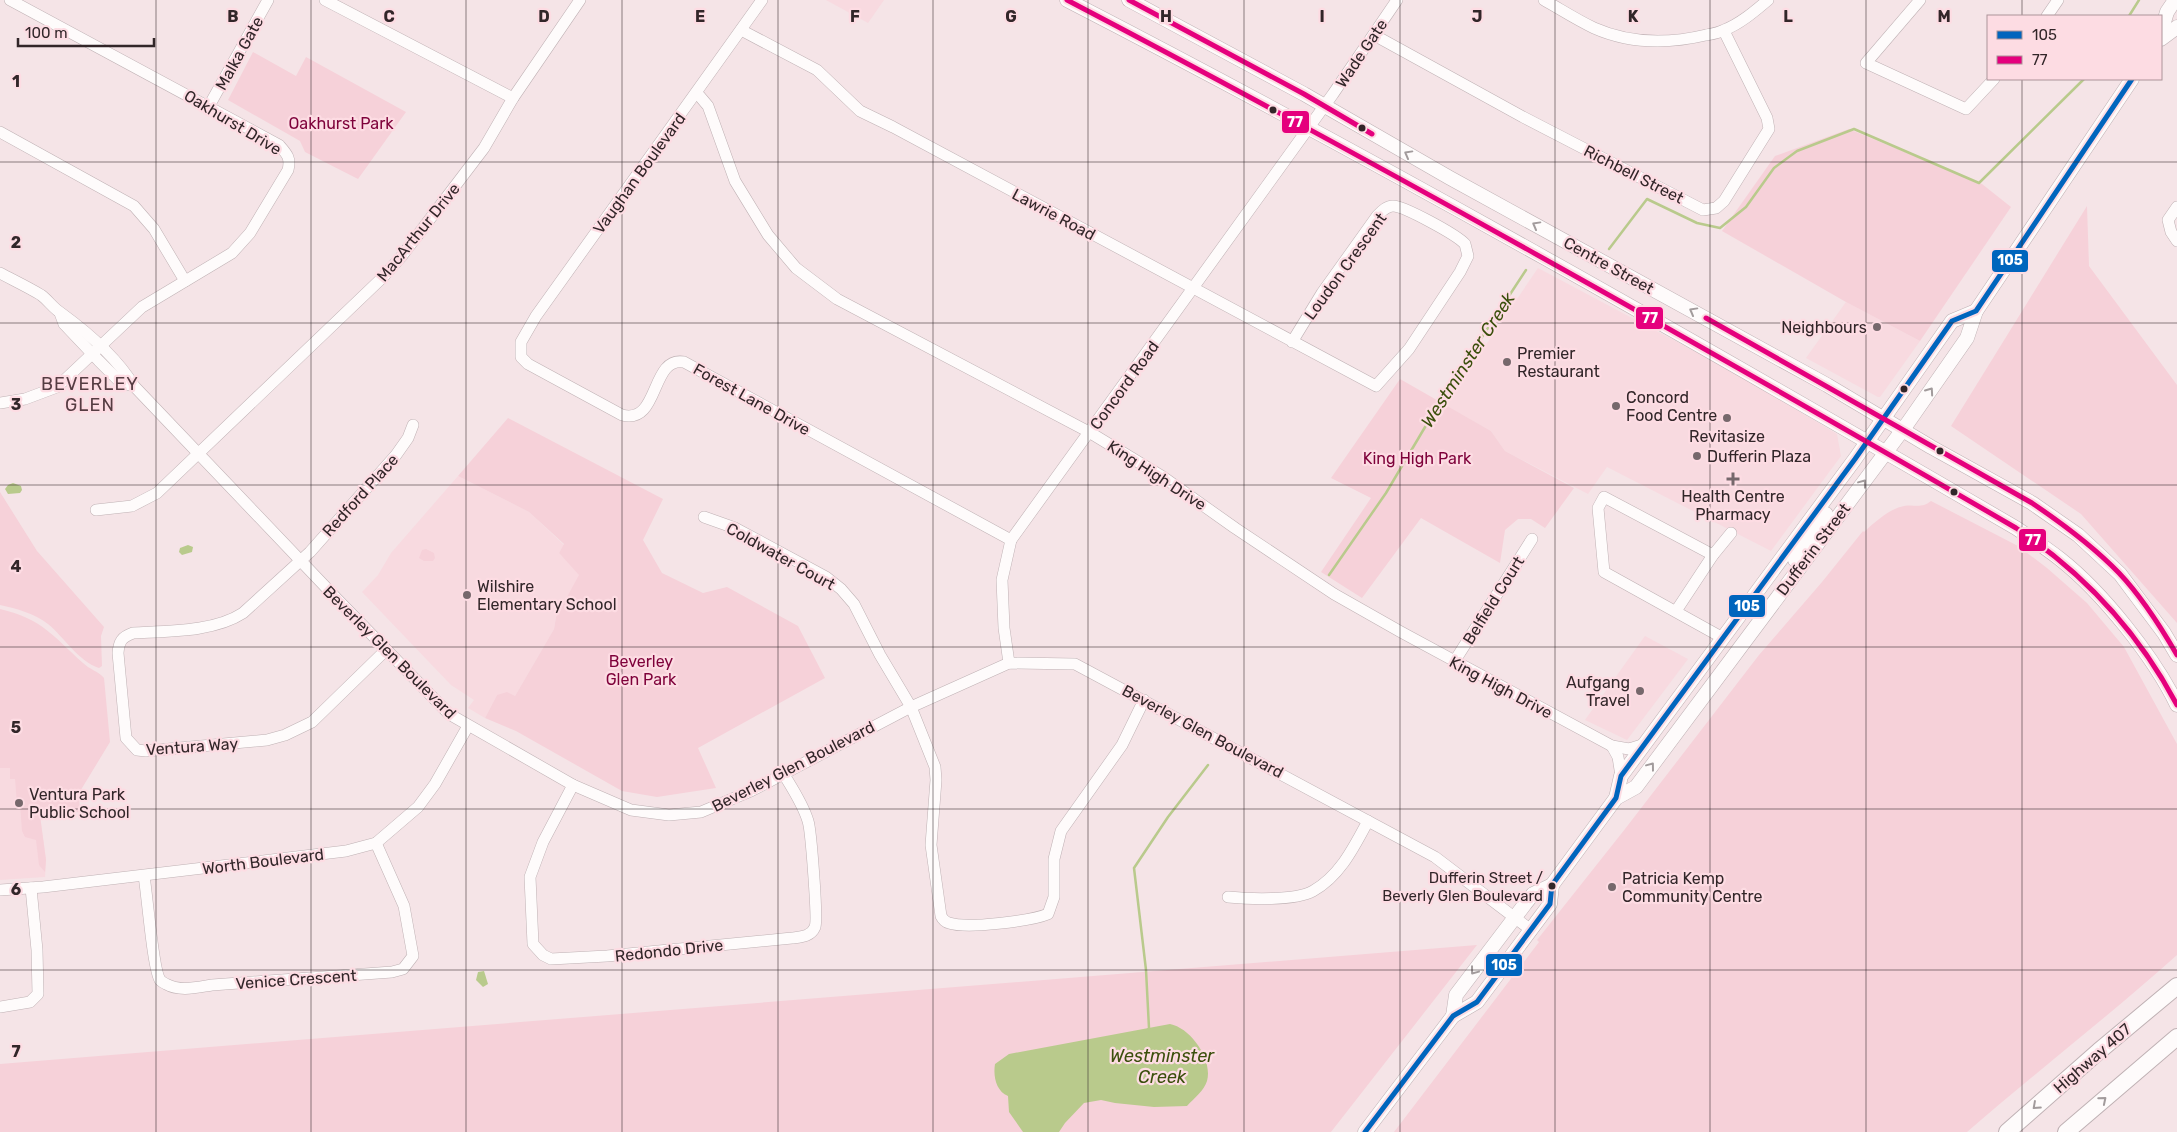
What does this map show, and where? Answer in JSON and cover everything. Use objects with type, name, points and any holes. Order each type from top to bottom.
[{"type":"highway","name":"Highway 407","points":[[2007,1132],[2099,1051],[2177,986]]},
{"type":"highway","points":[[2066,1132],[2177,1037]]},
{"type":"main road","name":"Centre Street","points":[[1068,0],[1307,128],[1872,439],[1886,452],[2016,528],[2060,559],[2094,590],[2128,630],[2169,689],[2177,705]]},
{"type":"main road","name":"Centre Street","points":[[1129,0],[1324,106],[2032,503],[2078,535],[2120,574],[2164,633],[2177,655]]},
{"type":"main road","points":[[2162,29],[2167,12],[2175,0]]},
{"type":"main road","points":[[2162,38],[2177,27]]},
{"type":"main road","name":"Dufferin Street","points":[[1616,798],[1636,787],[1902,430],[1967,338],[1976,311],[2131,80]]},
{"type":"main road","name":"Dufferin Street","points":[[1453,1016],[1456,995],[1533,894],[1552,885],[1616,798],[1621,776],[1872,439],[1883,419],[1952,321],[1976,311]]},
{"type":"main road","points":[[1748,637],[1773,592],[1872,439],[1873,422],[1868,412],[1858,404]]},
{"type":"main road","name":"Dufferin Street","points":[[1365,1132],[1453,1016],[1477,1002],[1550,904],[1552,885]]},
{"type":"street","name":"Oakhurst Drive","points":[[0,403],[25,399],[57,387],[142,307],[232,253],[250,233],[288,170],[290,160],[279,145],[210,106],[10,0]]},
{"type":"street","name":"Malka Gate","points":[[210,106],[268,0]]},
{"type":"street","points":[[325,0],[513,98]]},
{"type":"street","name":"MacArthur Drive","points":[[96,510],[125,508],[150,498],[402,257],[484,148],[513,98],[580,0]]},
{"type":"street","name":"Vaughan Boulevard","points":[[520,348],[521,342],[536,316],[762,0]]},
{"type":"street","name":"Wade Gate","points":[[1307,128],[1397,0]]},
{"type":"street","points":[[1544,0],[1594,28],[1620,37],[1643,41],[1686,40],[1724,31],[1768,0]]},
{"type":"street","points":[[1920,0],[1866,64],[1966,109],[1993,80]]},
{"type":"street","points":[[2048,15],[2058,0]]},
{"type":"street","name":"Lawrie Road","points":[[741,30],[817,70],[860,111],[872,118],[1376,386]]},
{"type":"street","name":"Richbell Street","points":[[1374,35],[1523,117],[1703,210],[1716,208],[1724,200],[1769,129],[1767,118],[1724,31]]},
{"type":"street","name":"King High Drive","points":[[697,93],[708,106],[735,181],[768,234],[796,268],[837,299],[1089,432],[1163,477],[1334,594],[1454,662],[1612,746],[1629,749],[1645,744]]},
{"type":"street","name":"Concord Road","points":[[1009,663],[1004,628],[1002,580],[1011,540],[1194,288],[1307,128]]},
{"type":"street","points":[[0,132],[134,206],[154,229],[185,281]]},
{"type":"street","name":"Loudon Crescent","points":[[1292,342],[1322,293],[1356,248],[1376,216],[1391,206],[1407,209],[1462,241],[1465,244],[1468,256],[1409,350],[1376,386]]},
{"type":"street","points":[[2177,207],[2168,220],[2171,232],[2177,241]]},
{"type":"street","name":"Beverley Glen Boulevard","points":[[0,273],[41,295],[60,313],[64,324],[96,350],[121,382],[134,386],[444,709],[468,726],[573,785],[631,810],[669,815],[701,812],[751,791],[911,707],[1009,663],[1075,664],[1435,857],[1531,930]]},
{"type":"street","name":"Forest Lane Drive","points":[[520,348],[521,357],[528,364],[622,415],[630,417],[637,415],[648,404],[654,389],[672,363],[684,362],[1011,540]]},
{"type":"street","name":"Redford Place","points":[[300,561],[396,455],[408,438],[413,425]]},
{"type":"street","points":[[1713,555],[1604,497],[1598,508],[1604,572],[1723,638]]},
{"type":"street","name":"Coldwater Court","points":[[704,517],[735,528],[826,577],[841,589],[854,604],[880,655],[911,707],[935,767],[936,780],[931,845],[940,916],[943,921],[950,924],[964,925],[1038,918],[1048,914],[1054,897],[1054,859],[1061,832],[1122,745],[1144,700]]},
{"type":"street","points":[[1676,611],[1713,555],[1731,533]]},
{"type":"street","name":"Belfield Court","points":[[1454,662],[1532,539]]},
{"type":"street","name":"Ventura Way","points":[[300,561],[232,621],[217,625],[133,633],[124,636],[119,643],[118,653],[122,715],[126,738],[129,744],[137,750],[146,751],[267,740],[285,735],[312,722],[386,650]]},
{"type":"street","name":"Worth Boulevard","points":[[0,890],[144,876],[346,851],[376,843],[418,807],[435,784],[468,726]]},
{"type":"street","points":[[1612,746],[1618,756],[1621,776]]},
{"type":"street","name":"Redondo Drive","points":[[573,785],[543,842],[530,877],[533,944],[543,956],[551,958],[607,956],[792,938],[806,936],[812,932],[816,920],[816,902],[809,822],[784,773]]},
{"type":"street","points":[[1228,897],[1267,900],[1312,892],[1334,875],[1344,863],[1368,821]]},
{"type":"street","name":"Venice Crescent","points":[[144,876],[155,961],[160,979],[167,985],[176,988],[189,988],[392,972],[403,969],[413,956],[410,929],[404,906],[376,843]]},
{"type":"street","points":[[0,1007],[30,1002],[38,994],[37,950],[31,888]]},
{"type":"shaded area","points":[[826,0],[884,0],[868,23]]},
{"type":"shaded area","points":[[1538,268],[1728,369],[1837,434],[1841,456],[1771,551],[1607,467],[1588,494],[1505,451],[1491,431],[1445,405]]},
{"type":"shaded area","points":[[1846,302],[1920,341],[1880,397],[1806,358]]},
{"type":"shaded area","name":"Wilshire Elementary School","points":[[458,476],[529,512],[564,545],[559,553],[580,575],[556,617],[554,629],[515,696],[497,695],[485,718],[468,708],[474,700],[451,685],[362,592],[378,575],[391,553]]},
{"type":"shaded area","points":[[1645,636],[1688,659],[1627,740],[1585,720]]},
{"type":"shaded area","name":"Ventura Park Public School","points":[[0,743],[29,759],[46,860],[45,877],[0,880]]},
{"type":"green space","name":"Oakhurst Park","points":[[253,52],[296,76],[306,57],[406,112],[358,179],[305,152],[300,141],[228,100]]},
{"type":"green space","points":[[1849,129],[1982,184],[2011,207],[1920,341],[1846,302],[1722,231],[1775,156]]},
{"type":"green space","points":[[2087,206],[2089,266],[2177,385],[2177,623],[2081,514],[1951,426]]},
{"type":"green space","name":"King High Park","points":[[1400,379],[1491,431],[1505,451],[1574,488],[1545,528],[1531,519],[1518,519],[1505,530],[1500,563],[1421,518],[1362,598],[1321,572],[1371,498],[1331,478]]},
{"type":"green space","name":"Beverley Glen Park","points":[[508,418],[663,499],[643,540],[662,573],[703,593],[727,587],[798,626],[825,678],[698,748],[716,788],[657,797],[622,791],[516,731],[485,718],[497,695],[507,692],[515,696],[554,629],[556,617],[579,575],[559,553],[564,544],[529,512],[458,476]]},
{"type":"green space","points":[[0,492],[37,551],[104,627],[101,636],[102,666],[99,668],[84,660],[43,620],[25,612],[0,605]]},
{"type":"green space","points":[[1931,501],[2018,546],[2047,568],[2087,603],[2124,647],[2177,744],[2177,955],[1967,1132],[1394,1132],[1539,942],[1537,940],[1759,655],[1863,531],[1893,510],[1904,506],[1924,505]]},
{"type":"green space","points":[[426,549],[434,553],[435,558],[433,561],[424,561],[419,558],[422,550]]},
{"type":"green space","points":[[0,609],[37,623],[85,665],[104,678],[110,742],[79,793],[80,812],[40,816],[46,860],[45,872],[39,865],[36,840],[25,837],[22,831],[20,804],[17,804],[15,779],[10,779],[10,768],[0,768]]},
{"type":"green space","points":[[1477,945],[1331,1132],[0,1132],[0,1064]]},
{"type":"water","points":[[13,483],[21,486],[22,490],[20,493],[8,494],[5,489]]},
{"type":"water","points":[[188,545],[193,547],[192,552],[182,555],[179,552],[180,548]]},
{"type":"water","points":[[484,971],[488,984],[483,987],[476,980],[478,972]]},
{"type":"water","name":"Westminster Creek","points":[[1170,1024],[1178,1027],[1193,1038],[1207,1064],[1206,1085],[1187,1106],[1154,1107],[1101,1100],[1084,1103],[1059,1132],[1023,1132],[1009,1112],[1008,1096],[998,1087],[994,1069],[995,1064],[1009,1054]]},
{"type":"waterway","name":"Westminster Creek","points":[[2130,15],[2139,0]]},
{"type":"waterway","name":"Westminster Creek","points":[[1609,249],[1647,199],[1697,223],[1720,228],[1746,207],[1774,168],[1797,151],[1854,129],[1979,183],[2083,80]]},
{"type":"waterway","name":"Westminster Creek","points":[[1329,575],[1386,493],[1444,395],[1526,270]]},
{"type":"waterway","name":"Westminster Creek","points":[[1147,1031],[1149,1028],[1146,970],[1134,868],[1168,817],[1208,765]]},
{"type":"transit line","name":"77","points":[[1067,0],[1426,193],[1781,392],[2016,528],[2065,565],[2108,606],[2145,653],[2177,705]]},
{"type":"transit line","name":"77","points":[[1129,0],[1304,94],[1372,134]]},
{"type":"transit line","name":"105","points":[[1365,1132],[1453,1016],[1477,1002],[1550,904],[1552,885],[1616,798],[1621,776],[1855,459],[1952,321],[1976,311],[2131,80]]},
{"type":"transit line","name":"77","points":[[1706,318],[2032,503],[2055,519],[2099,554],[2119,573],[2150,612],[2177,655]]},
{"type":"place","name":"Neighbours","points":[[1877,327]]},
{"type":"place","name":"Premier Restaurant","points":[[1507,362]]},
{"type":"place","name":"Concord Food Centre","points":[[1616,406]]},
{"type":"place","name":"Revitasize","points":[[1727,418]]},
{"type":"place","name":"Dufferin Plaza","points":[[1697,456]]},
{"type":"place","name":"Health Centre Pharmacy","points":[[1733,479]]},
{"type":"place","name":"Wilshire Elementary School","points":[[467,595]]},
{"type":"place","name":"Aufgang Travel","points":[[1640,691]]},
{"type":"place","name":"Ventura Park Public School","points":[[19,803]]},
{"type":"place","name":"Dufferin Street / Beverly Glen Boulevard","points":[[1552,886]]},
{"type":"place","name":"Patricia Kemp Community Centre","points":[[1612,887]]},
{"type":"district","name":"BEVERLEY GLEN","points":[[90,394]]}]
